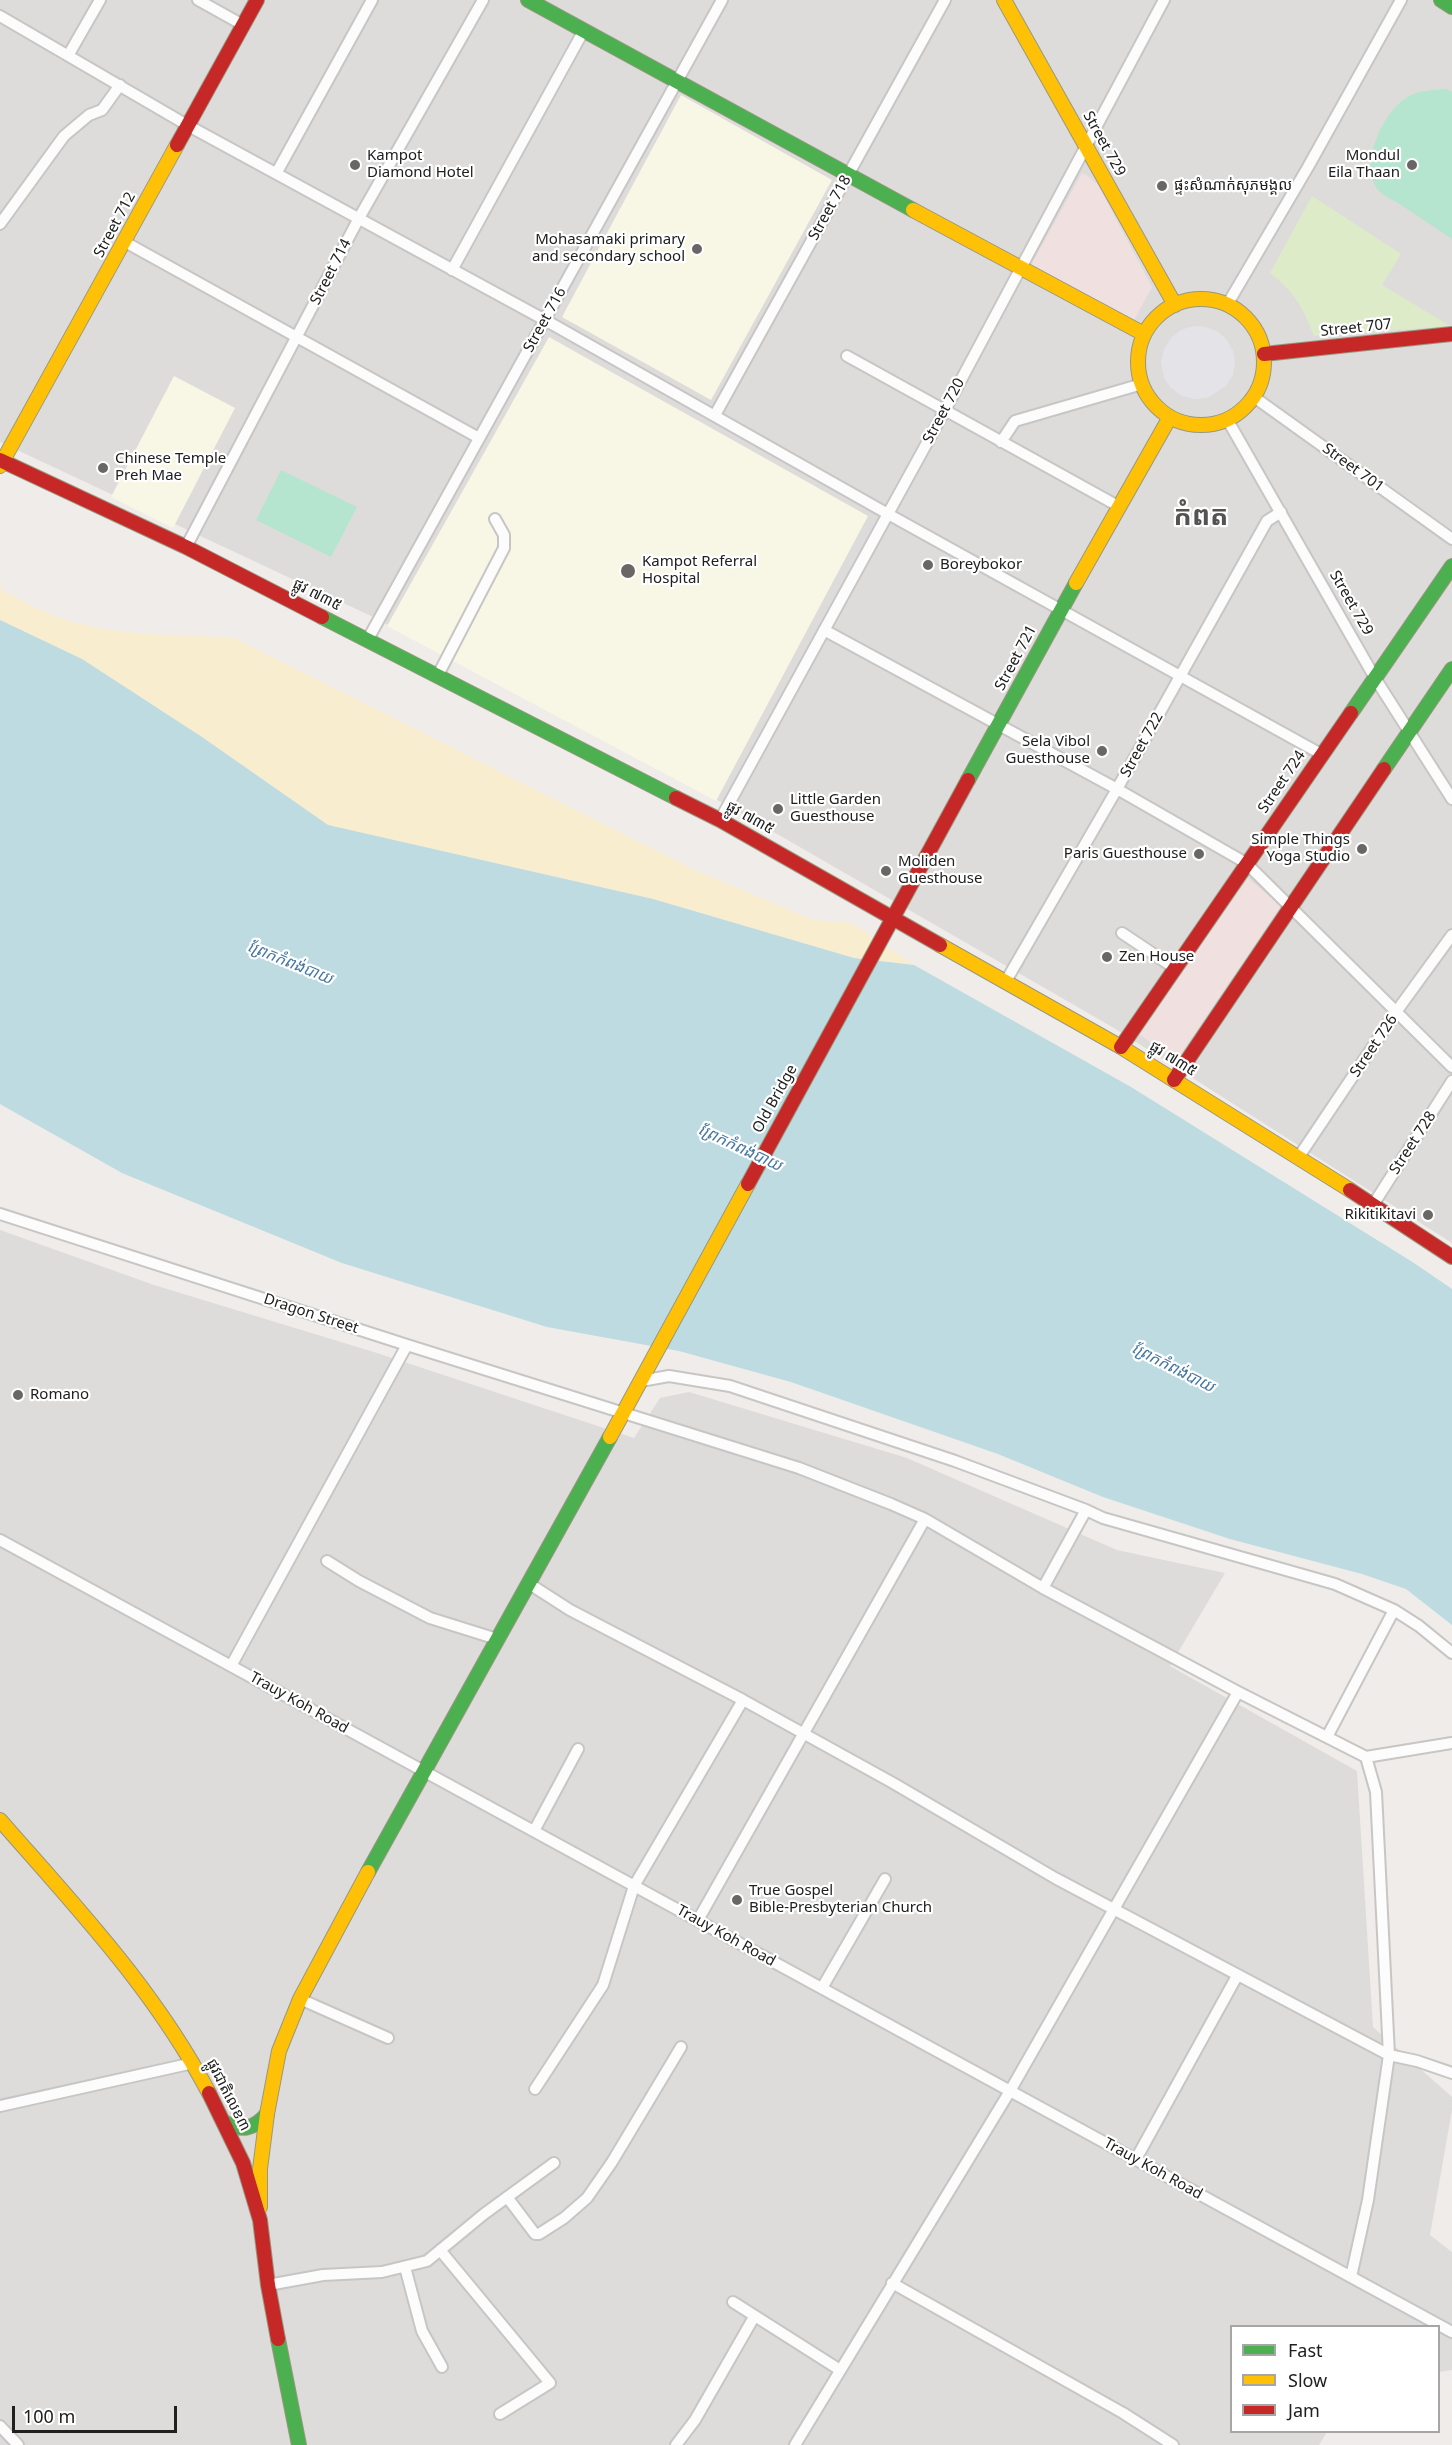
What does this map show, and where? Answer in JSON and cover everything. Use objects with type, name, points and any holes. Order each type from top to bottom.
[{"type":"main road","name":"Street 712","points":[[1,462],[125,242],[256,0]]},
{"type":"main road","points":[[528,0],[848,176],[1144,334]]},
{"type":"main road","name":"Street 729","points":[[1004,0],[1175,305]]},
{"type":"main road","points":[[1441,0],[1452,7]]},
{"type":"main road","points":[[1201,300],[1227,305],[1241,314],[1253,327],[1264,354],[1263,373],[1254,397],[1242,410],[1227,419],[1204,425],[1184,423],[1170,417],[1152,402],[1142,384],[1138,365],[1144,334],[1158,316],[1186,301],[1201,300]]},
{"type":"main road","name":"Street 707","points":[[1264,354],[1452,334]]},
{"type":"main road","name":"Street 721","points":[[893,917],[1118,506],[1170,417]]},
{"type":"main road","name":"ផ្លូវ ៧៣៥","points":[[1,462],[186,547],[720,820],[1121,1047],[1452,1257]]},
{"type":"main road","name":"Street 724","points":[[1121,1047],[1452,566]]},
{"type":"main road","points":[[1174,1080],[1452,669]]},
{"type":"main road","name":"Old Bridge","points":[[260,2220],[260,2169],[267,2114],[279,2051],[300,1999],[423,1771],[643,1377],[893,917]]},
{"type":"main road","name":"ផ្លូវជាតិលេខ៣","points":[[0,1820],[121,1958],[160,2011],[193,2063],[224,2122],[243,2163],[260,2220],[268,2285],[299,2445]]},
{"type":"main road","points":[[224,2122],[235,2129],[247,2129],[258,2125],[267,2114]]},
{"type":"street","points":[[69,54],[100,0]]},
{"type":"street","points":[[198,0],[243,25]]},
{"type":"street","points":[[276,172],[372,0]]},
{"type":"street","name":"Street 714","points":[[186,547],[359,218],[483,0]]},
{"type":"street","name":"Street 716","points":[[368,639],[722,0]]},
{"type":"street","name":"Street 718","points":[[715,415],[945,0]]},
{"type":"street","name":"Street 720","points":[[720,820],[945,410],[1164,0]]},
{"type":"street","points":[[1227,305],[1308,167],[1401,0]]},
{"type":"street","points":[[0,16],[69,54],[187,125],[545,320],[888,514],[1321,754]]},
{"type":"street","points":[[452,270],[584,30]]},
{"type":"street","points":[[0,224],[64,136],[89,115],[102,110],[120,85]]},
{"type":"street","points":[[125,242],[479,438]]},
{"type":"street","points":[[847,356],[1118,506]]},
{"type":"street","points":[[1001,442],[1015,421],[1142,384]]},
{"type":"street","name":"Street 701","points":[[1254,397],[1452,539]]},
{"type":"street","name":"Street 729","points":[[1227,419],[1375,678],[1451,795]]},
{"type":"street","name":"Street 722","points":[[1006,981],[1267,521],[1281,512]]},
{"type":"street","points":[[438,675],[504,549],[504,535],[495,519]]},
{"type":"street","points":[[824,630],[1117,789],[1246,863],[1452,1067]]},
{"type":"street","points":[[1122,933],[1176,969]]},
{"type":"street","name":"Street 726","points":[[1298,1158],[1396,1012],[1452,935]]},
{"type":"street","name":"Street 728","points":[[1373,1205],[1452,1081]]},
{"type":"street","name":"Dragon Street","points":[[0,1214],[799,1468],[925,1519],[1043,1588],[1366,1757]]},
{"type":"street","points":[[231,1666],[407,1345]]},
{"type":"street","points":[[643,1377],[669,1376],[730,1386],[955,1461],[1103,1518],[1335,1584],[1394,1610],[1419,1626],[1452,1653]]},
{"type":"street","points":[[1043,1588],[1086,1510]]},
{"type":"street","points":[[698,1920],[925,1519]]},
{"type":"street","name":"Trauy Koh Road","points":[[0,1540],[1439,2325]]},
{"type":"street","points":[[327,1561],[359,1581],[430,1618],[497,1639]]},
{"type":"street","points":[[528,1583],[606,1630],[743,1700],[1113,1909],[1237,1976],[1389,2055],[1417,2061],[1452,2073]]},
{"type":"street","points":[[1327,1737],[1394,1610]]},
{"type":"street","points":[[795,2445],[1010,2091],[1238,1692]]},
{"type":"street","points":[[535,2090],[603,1985],[634,1886],[743,1700]]},
{"type":"street","points":[[1351,2277],[1367,2209],[1389,2055],[1376,1792],[1366,1757],[1452,1743]]},
{"type":"street","points":[[534,1831],[578,1749]]},
{"type":"street","points":[[822,1988],[885,1879]]},
{"type":"street","points":[[1136,2159],[1237,1976]]},
{"type":"street","points":[[300,1999],[388,2038]]},
{"type":"street","points":[[507,2197],[535,2234],[564,2218],[587,2198],[612,2162],[681,2047]]},
{"type":"street","points":[[0,2106],[193,2063]]},
{"type":"street","points":[[268,2285],[323,2275],[382,2272],[427,2261],[554,2163]]},
{"type":"street","points":[[441,2250],[550,2383],[500,2414]]},
{"type":"street","points":[[405,2267],[422,2331],[442,2367]]},
{"type":"street","points":[[892,2283],[1123,2413],[1173,2445]]},
{"type":"street","points":[[733,2302],[840,2370]]},
{"type":"street","points":[[676,2445],[694,2420],[754,2317]]},
{"type":"street","points":[[0,2426],[18,2445]]},
{"type":"shaded area","points":[[0,0],[1452,0],[1452,1243],[1114,1028],[732,808],[371,616],[0,442]]},
{"type":"shaded area","name":"Mohasamaki primary and secondary school","points":[[681,95],[832,180],[711,400],[562,317]]},
{"type":"shaded area","points":[[1082,173],[1098,185],[1152,287],[1134,320],[1031,265]]},
{"type":"shaded area","points":[[1193,326],[1217,331],[1227,340],[1233,351],[1235,363],[1233,375],[1226,386],[1207,398],[1194,399],[1182,396],[1171,388],[1164,378],[1161,362],[1164,349],[1171,338],[1181,330]]},
{"type":"shaded area","name":"Kampot Referral Hospital","points":[[549,337],[868,516],[716,801],[387,626]]},
{"type":"shaded area","points":[[174,376],[235,408],[173,528],[111,497]]},
{"type":"shaded area","points":[[1248,878],[1281,906],[1176,1061],[1139,1034]]},
{"type":"shaded area","points":[[0,1230],[154,1285],[377,1353],[634,1438],[660,1398],[689,1392],[907,1458],[1117,1550],[1225,1573],[1170,1666],[1357,1771],[1373,2027],[1452,2097],[1452,2110],[1430,2235],[1452,2252],[1452,2370],[1440,2372],[1440,2325],[1230,2325],[1230,2433],[1326,2433],[1319,2445],[0,2445]]},
{"type":"green space","name":"Mondul Eila Thaan","points":[[1447,89],[1452,92],[1452,239],[1381,193],[1373,180],[1371,167],[1372,153],[1383,124],[1401,102],[1420,92]]},
{"type":"green space","points":[[1312,196],[1401,254],[1382,285],[1450,326],[1314,336],[1297,301],[1270,273]]},
{"type":"green space","points":[[281,470],[357,507],[331,557],[256,520]]},
{"type":"sand","points":[[0,578],[2,590],[45,612],[73,622],[133,633],[234,638],[695,870],[813,920],[852,923],[914,965],[854,958],[653,899],[328,825],[202,737],[82,659],[0,620]]},
{"type":"water","name":"ព្រែកកំពង់បាយ","points":[[0,620],[82,659],[202,737],[328,825],[653,899],[854,958],[914,965],[1131,1087],[1452,1289],[1452,1625],[1406,1589],[1362,1574],[1230,1539],[1103,1497],[998,1454],[791,1382],[679,1351],[547,1327],[342,1263],[122,1173],[0,1104]]},
{"type":"traffic: fast","points":[[528,0],[913,210]]},
{"type":"traffic: fast","points":[[1441,0],[1452,7]]},
{"type":"traffic: fast","points":[[1351,713],[1452,566]]},
{"type":"traffic: fast","points":[[968,780],[1076,583]]},
{"type":"traffic: fast","points":[[322,617],[676,798]]},
{"type":"traffic: fast","points":[[1384,769],[1452,669]]},
{"type":"traffic: fast","points":[[368,1872],[610,1437]]},
{"type":"traffic: fast","points":[[224,2122],[242,2128],[252,2126],[267,2114]]},
{"type":"traffic: fast","points":[[278,2339],[299,2445]]},
{"type":"traffic: slow","points":[[1004,0],[1175,305]]},
{"type":"traffic: slow","points":[[0,466],[177,145]]},
{"type":"traffic: slow","points":[[913,210],[1144,334]]},
{"type":"traffic: slow","points":[[1201,299],[1225,304],[1245,318],[1259,338],[1264,362],[1259,386],[1245,406],[1225,420],[1201,425],[1177,420],[1157,406],[1143,386],[1138,362],[1143,338],[1157,318],[1177,304],[1201,299]]},
{"type":"traffic: slow","points":[[1076,583],[1170,417]]},
{"type":"traffic: slow","points":[[940,945],[1121,1047],[1350,1190]]},
{"type":"traffic: slow","points":[[610,1437],[748,1184]]},
{"type":"traffic: slow","points":[[0,1820],[113,1950],[164,2019],[209,2093]]},
{"type":"traffic: slow","points":[[260,2207],[260,2169],[267,2114],[279,2051],[300,1999],[368,1872]]},
{"type":"traffic: jam","points":[[177,145],[257,0]]},
{"type":"traffic: jam","points":[[1264,354],[1452,334]]},
{"type":"traffic: jam","points":[[0,460],[186,547],[322,617]]},
{"type":"traffic: jam","points":[[1121,1047],[1351,713]]},
{"type":"traffic: jam","points":[[1174,1080],[1384,769]]},
{"type":"traffic: jam","points":[[748,1184],[968,780]]},
{"type":"traffic: jam","points":[[676,798],[720,820],[940,945]]},
{"type":"traffic: jam","points":[[1350,1190],[1452,1257]]},
{"type":"traffic: jam","points":[[209,2093],[243,2163],[260,2220],[268,2285],[278,2339]]},
{"type":"place","name":"Kampot Diamond Hotel","points":[[355,165]]},
{"type":"place","name":"Mondul Eila Thaan","points":[[1412,165]]},
{"type":"place","name":"ផ្ទះសំណាក់សុភមង្គល","points":[[1162,186]]},
{"type":"place","name":"Mohasamaki primary and secondary school","points":[[697,249]]},
{"type":"place","name":"Chinese Temple Preh Mae","points":[[103,468]]},
{"type":"place","name":"Boreybokor","points":[[928,565]]},
{"type":"place","name":"Kampot Referral Hospital","points":[[628,571]]},
{"type":"place","name":"Sela Vibol Guesthouse","points":[[1102,751]]},
{"type":"place","name":"Little Garden Guesthouse","points":[[778,809]]},
{"type":"place","name":"Simple Things Yoga Studio","points":[[1362,849]]},
{"type":"place","name":"Paris Guesthouse","points":[[1199,854]]},
{"type":"place","name":"Moliden Guesthouse","points":[[886,871]]},
{"type":"place","name":"Zen House","points":[[1107,957]]},
{"type":"place","name":"Rikitikitavi","points":[[1428,1215]]},
{"type":"place","name":"Romano","points":[[18,1395]]},
{"type":"place","name":"True Gospel Bible-Presbyterian Church","points":[[737,1900]]},
{"type":"district","name":"កំពត","points":[[1201,517]]}]
